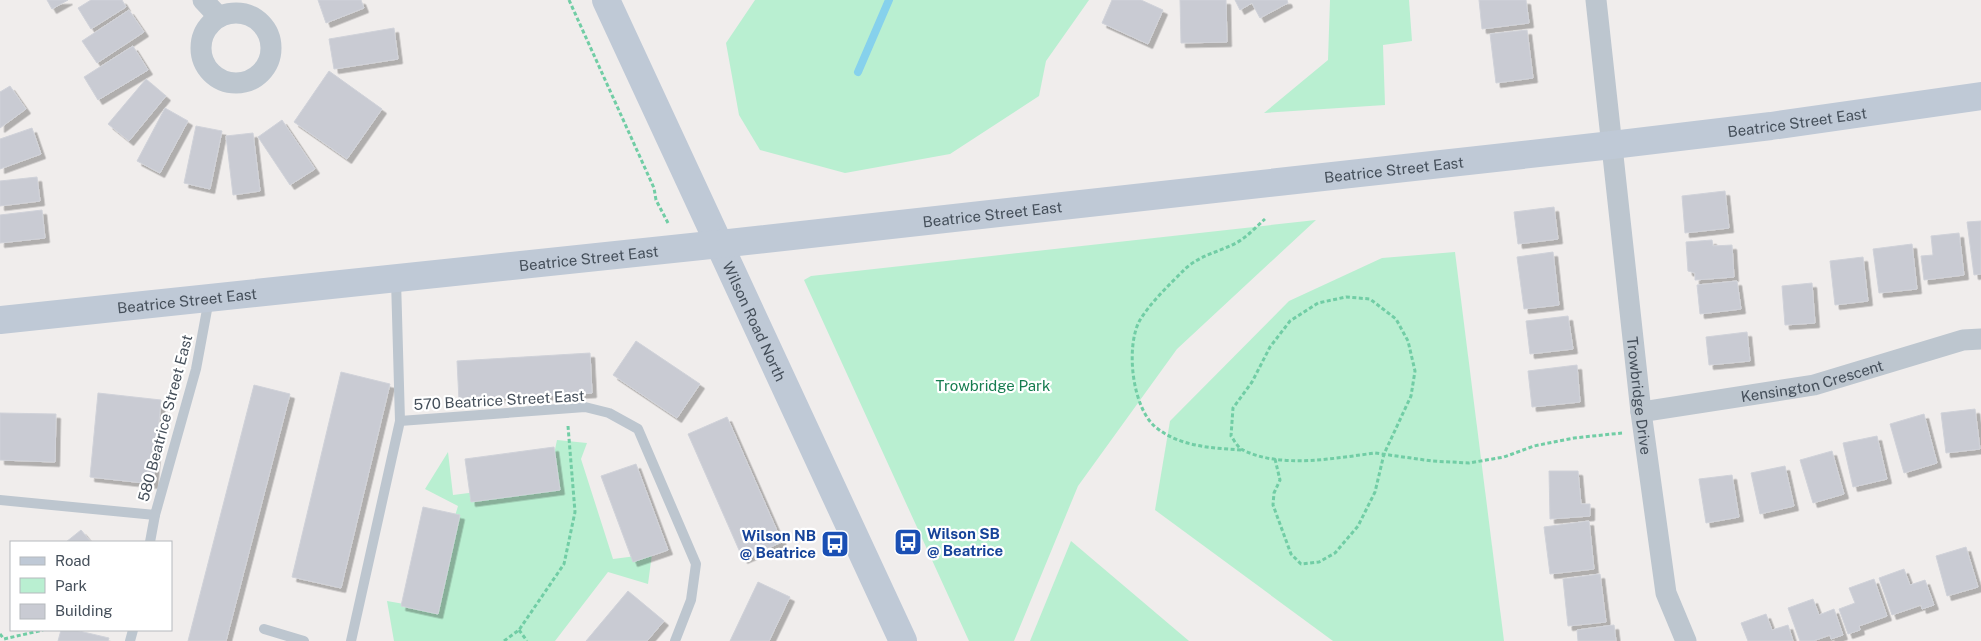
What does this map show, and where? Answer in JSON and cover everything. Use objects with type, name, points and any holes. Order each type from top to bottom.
[{"type":"street","points":[[203,0],[219,18]]},
{"type":"street","name":"Wilson Road North","points":[[606,0],[903,641]]},
{"type":"street","name":"Trowbridge Drive","points":[[1596,0],[1642,421],[1666,593],[1686,641]]},
{"type":"street","name":"Beatrice Street East","points":[[0,320],[720,244],[1612,145],[1771,126],[1981,96]]},
{"type":"street","name":"Kensington Crescent","points":[[1642,421],[1814,384],[1963,340],[1981,339]]},
{"type":"lane","name":"570 Beatrice Street East","points":[[351,641],[400,421],[396,279]]},
{"type":"lane","name":"580 Beatrice Street East","points":[[150,541],[155,515],[196,369],[209,299]]},
{"type":"lane","name":"570 Beatrice Street East","points":[[400,421],[586,407],[609,413],[638,430],[696,564],[691,600],[675,641]]},
{"type":"lane","name":"580 Beatrice Street East","points":[[0,500],[155,515]]},
{"type":"lane","points":[[264,629],[304,641]]},
{"type":"path","points":[[569,0],[654,188],[656,200],[681,248]]},
{"type":"path","points":[[1265,219],[1236,243],[1205,255],[1186,268],[1140,320],[1133,340],[1133,367],[1136,391],[1144,415],[1158,429],[1182,441],[1198,446],[1241,450],[1275,459],[1311,461],[1375,453],[1432,461],[1469,463],[1504,457],[1534,446],[1642,421]]},
{"type":"path","points":[[1241,450],[1230,436],[1232,408],[1252,382],[1270,347],[1290,321],[1318,303],[1346,297],[1370,299],[1396,319],[1408,341],[1415,371],[1411,396],[1384,454],[1375,492],[1358,526],[1336,553],[1319,562],[1301,564],[1291,554],[1273,505],[1274,492],[1280,480],[1275,459]]},
{"type":"path","points":[[504,641],[519,630],[564,564],[575,512],[566,408]]},
{"type":"path","points":[[519,630],[527,641]]},
{"type":"path","points":[[0,634],[4,639],[39,631]]},
{"type":"green space","points":[[755,0],[1089,0],[1046,61],[1039,96],[950,154],[845,173],[760,150],[739,115],[726,43]]},
{"type":"green space","points":[[1330,0],[1409,0],[1412,41],[1383,45],[1385,105],[1264,113],[1328,60]]},
{"type":"green space","name":"Trowbridge Park","points":[[1316,220],[1177,349],[1078,486],[1014,641],[969,641],[804,280],[811,276]]},
{"type":"green space","points":[[1455,252],[1504,641],[1333,641],[1155,510],[1170,421],[1289,301],[1382,258]]},
{"type":"green space","points":[[557,440],[587,443],[581,459],[613,559],[652,554],[648,584],[608,572],[555,641],[394,641],[387,601],[427,608],[458,506],[425,489],[448,452],[453,495],[548,483]]},
{"type":"green space","points":[[1071,541],[1189,641],[1030,641]]},
{"type":"building","points":[[47,0],[68,0],[52,9]]},
{"type":"building","points":[[91,0],[122,0],[126,7],[91,29],[78,8]]},
{"type":"building","points":[[318,0],[361,0],[364,8],[326,23]]},
{"type":"building","points":[[1112,0],[1141,0],[1163,10],[1148,44],[1102,23]]},
{"type":"building","points":[[1180,0],[1226,0],[1227,42],[1181,43]]},
{"type":"building","points":[[1235,0],[1287,0],[1288,3],[1260,18],[1252,3],[1240,10]]},
{"type":"building","points":[[1479,0],[1526,0],[1529,23],[1482,29]]},
{"type":"building","points":[[129,10],[144,32],[97,63],[82,41]]},
{"type":"building","points":[[394,28],[398,59],[334,69],[329,39]]},
{"type":"building","points":[[1527,30],[1533,78],[1496,83],[1490,34]]},
{"type":"building","points":[[133,46],[148,70],[98,100],[84,77]]},
{"type":"building","points":[[329,71],[382,109],[347,159],[294,122]]},
{"type":"building","points":[[146,79],[166,96],[129,141],[108,124]]},
{"type":"building","points":[[10,86],[26,109],[0,128],[0,92]]},
{"type":"building","points":[[165,108],[188,121],[160,173],[137,161]]},
{"type":"building","points":[[282,120],[315,169],[290,185],[258,137]]},
{"type":"building","points":[[196,126],[222,131],[210,189],[184,183]]},
{"type":"building","points":[[32,128],[41,154],[0,169],[0,139]]},
{"type":"building","points":[[253,133],[260,191],[233,195],[226,136]]},
{"type":"building","points":[[37,177],[40,201],[0,206],[0,181]]},
{"type":"building","points":[[1725,191],[1729,228],[1685,233],[1682,196]]},
{"type":"building","points":[[1554,207],[1558,239],[1518,244],[1514,212]]},
{"type":"building","points":[[42,210],[45,238],[0,243],[0,215]]},
{"type":"building","points":[[1981,221],[1981,274],[1974,275],[1967,222]]},
{"type":"building","points":[[1959,233],[1964,275],[1924,280],[1921,256],[1933,255],[1931,236]]},
{"type":"building","points":[[1712,240],[1713,246],[1732,245],[1734,277],[1695,280],[1695,273],[1688,271],[1686,242]]},
{"type":"building","points":[[1912,244],[1917,289],[1879,293],[1873,249]]},
{"type":"building","points":[[1553,252],[1559,305],[1524,309],[1517,257]]},
{"type":"building","points":[[1863,257],[1868,301],[1835,305],[1830,261]]},
{"type":"building","points":[[1737,281],[1741,309],[1700,314],[1697,285]]},
{"type":"building","points":[[1812,283],[1815,323],[1785,325],[1782,286]]},
{"type":"building","points":[[1568,316],[1573,349],[1530,354],[1526,321]]},
{"type":"building","points":[[1747,332],[1750,361],[1709,365],[1706,337]]},
{"type":"building","points":[[636,341],[700,384],[677,418],[613,375]]},
{"type":"building","points":[[590,353],[592,393],[459,401],[457,361]]},
{"type":"building","points":[[1577,365],[1580,402],[1532,407],[1528,371]]},
{"type":"building","points":[[341,372],[390,384],[341,588],[292,577]]},
{"type":"building","points":[[254,385],[290,394],[226,641],[188,641]]},
{"type":"building","points":[[98,393],[161,400],[153,484],[90,477]]},
{"type":"building","points":[[1975,409],[1980,449],[1946,453],[1941,413]]},
{"type":"building","points":[[0,413],[56,414],[55,462],[0,460]]},
{"type":"building","points":[[1924,414],[1937,463],[1904,473],[1890,424]]},
{"type":"building","points":[[727,417],[782,542],[743,559],[688,434]]},
{"type":"building","points":[[1877,436],[1887,479],[1853,487],[1843,443]]},
{"type":"building","points":[[554,447],[560,490],[471,502],[465,459]]},
{"type":"building","points":[[1832,451],[1844,494],[1813,503],[1800,460]]},
{"type":"building","points":[[636,464],[668,550],[633,562],[601,476]]},
{"type":"building","points":[[1785,466],[1794,506],[1760,514],[1751,473]]},
{"type":"building","points":[[1549,471],[1578,471],[1581,504],[1590,504],[1590,516],[1550,519]]},
{"type":"building","points":[[1732,475],[1739,517],[1706,523],[1699,479]]},
{"type":"building","points":[[423,507],[460,515],[438,614],[401,606]]},
{"type":"building","points":[[1589,521],[1594,569],[1550,574],[1544,527]]},
{"type":"building","points":[[81,530],[90,541],[67,541]]},
{"type":"building","points":[[1966,547],[1978,587],[1947,596],[1936,556]]},
{"type":"building","points":[[1904,569],[1910,585],[1925,580],[1934,605],[1922,609],[1921,605],[1892,615],[1879,578]]},
{"type":"building","points":[[1600,574],[1606,622],[1568,626],[1563,579]]},
{"type":"building","points":[[1874,579],[1887,616],[1859,626],[1860,630],[1848,634],[1839,609],[1855,603],[1849,588]]},
{"type":"building","points":[[758,582],[790,597],[769,641],[730,641]]},
{"type":"building","points":[[628,591],[664,621],[647,641],[586,641]]},
{"type":"building","points":[[1813,599],[1819,615],[1834,609],[1843,635],[1831,639],[1830,635],[1813,641],[1800,641],[1788,608]]},
{"type":"building","points":[[1766,614],[1772,630],[1788,625],[1793,641],[1748,641],[1741,623]]},
{"type":"building","points":[[1614,625],[1616,641],[1578,641],[1577,630]]},
{"type":"building","points":[[61,631],[79,631],[109,638],[108,641],[58,641]]},
{"type":"waterway","points":[[858,72],[889,0]]},
{"type":"place","name":"Wilson SB @ Beatrice","points":[[908,542]]},
{"type":"place","name":"Wilson NB @ Beatrice","points":[[835,544]]}]
